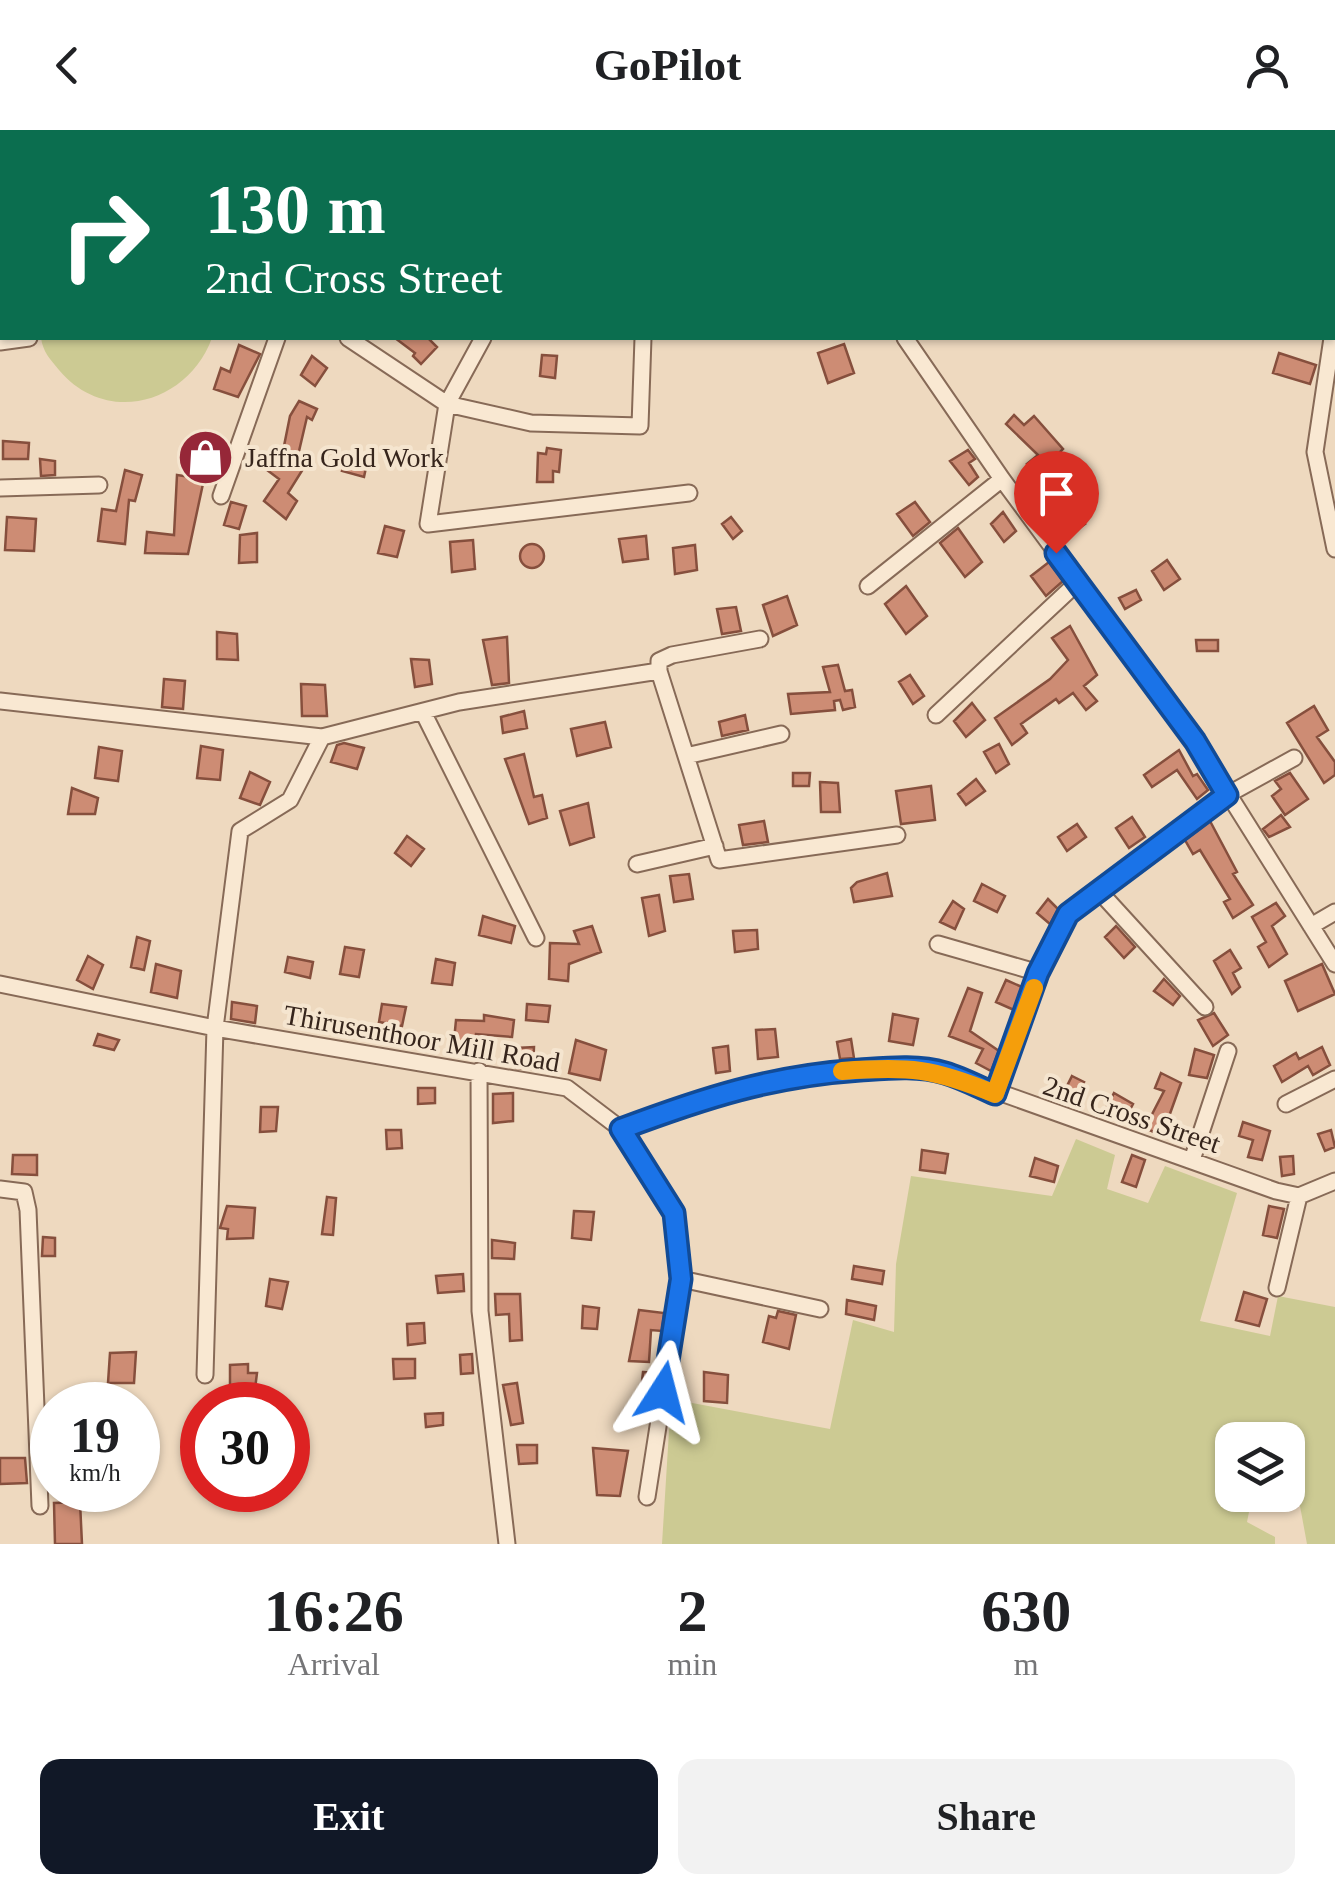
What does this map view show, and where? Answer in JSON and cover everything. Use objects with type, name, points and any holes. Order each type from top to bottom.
[{"type":"street","points":[[221,496],[277,340]]},
{"type":"street","points":[[351,340],[447,404],[531,423],[640,426],[643,340]]},
{"type":"street","points":[[482,340],[447,404],[428,524],[689,493]]},
{"type":"street","points":[[906,340],[1002,479],[1195,741],[1335,964]]},
{"type":"street","points":[[1331,340],[1315,452],[1335,549]]},
{"type":"street","points":[[868,586],[1002,479]]},
{"type":"street","points":[[0,488],[100,485]]},
{"type":"street","points":[[936,716],[1078,582]]},
{"type":"street","points":[[760,639],[672,655],[659,661],[719,860],[728,862],[897,835]]},
{"type":"street","points":[[0,701],[322,737],[423,712],[659,670]]},
{"type":"street","points":[[423,712],[536,938]]},
{"type":"street","points":[[686,756],[781,734]]},
{"type":"street","points":[[205,1375],[215,1028],[240,831],[290,800],[322,737]]},
{"type":"street","points":[[995,1094],[1038,973],[1068,914],[1227,795],[1294,758]]},
{"type":"street","points":[[637,864],[715,846]]},
{"type":"street","points":[[1099,891],[1205,1006]]},
{"type":"street","points":[[1311,926],[1335,912]]},
{"type":"street","points":[[938,944],[1038,973]]},
{"type":"street","name":"Thirusenthoor Mill Road","points":[[0,984],[215,1028],[568,1088],[621,1129],[674,1213],[681,1279],[647,1497]]},
{"type":"street","points":[[1192,1160],[1228,1051]]},
{"type":"street","name":"2nd Cross Street","points":[[621,1129],[716,1093],[772,1078],[908,1067],[945,1073],[995,1094],[1300,1196]]},
{"type":"street","points":[[479,1071],[480,1311],[507,1544]]},
{"type":"street","points":[[1286,1104],[1335,1080]]},
{"type":"street","points":[[1276,1288],[1300,1196],[1335,1181]]},
{"type":"street","points":[[0,1190],[24,1192],[28,1210],[35,1382]]},
{"type":"street","points":[[681,1279],[820,1309]]},
{"type":"shaded area","points":[[41,340],[211,340],[201,360],[166,392],[122,402],[78,388],[43,347]]},
{"type":"shaded area","points":[[1076,1139],[1115,1155],[1107,1189],[1148,1203],[1165,1166],[1237,1193],[1200,1321],[1270,1336],[1278,1296],[1335,1307],[1335,1544],[1307,1544],[1301,1512],[1305,1512],[1305,1422],[1215,1422],[1215,1512],[1249,1512],[1247,1522],[1275,1537],[1275,1544],[662,1544],[671,1399],[830,1429],[853,1320],[894,1332],[896,1264],[911,1176],[1052,1196]]},
{"type":"building","points":[[398,340],[430,340],[437,347],[421,364],[413,356],[415,353]]},
{"type":"building","points":[[844,344],[854,373],[828,383],[818,353]]},
{"type":"building","points":[[239,345],[260,354],[238,397],[214,389],[221,368],[230,372]]},
{"type":"building","points":[[1279,353],[1316,365],[1310,384],[1273,373]]},
{"type":"building","points":[[542,355],[557,356],[555,378],[540,376]]},
{"type":"building","points":[[312,356],[327,368],[315,386],[301,375]]},
{"type":"building","points":[[299,401],[317,409],[312,420],[307,417],[296,464],[303,469],[288,493],[297,501],[286,519],[264,501],[279,479],[267,470],[284,446],[290,416]]},
{"type":"building","points":[[1014,415],[1024,425],[1034,416],[1063,449],[1058,454],[1069,466],[1053,480],[1044,484],[1027,464],[1038,455],[1006,424]]},
{"type":"building","points":[[3,441],[29,443],[28,459],[3,459]]},
{"type":"building","points":[[547,448],[561,450],[559,472],[553,471],[553,482],[537,482],[538,453],[546,454]]},
{"type":"building","points":[[968,450],[975,459],[969,463],[978,477],[969,485],[950,461]]},
{"type":"building","points":[[348,452],[368,458],[364,477],[342,471]]},
{"type":"building","points":[[40,459],[55,461],[55,475],[41,476]]},
{"type":"building","points":[[125,470],[142,475],[135,501],[129,500],[125,544],[98,541],[102,509],[116,511]]},
{"type":"building","points":[[177,475],[204,479],[188,554],[145,553],[147,532],[174,535]]},
{"type":"building","points":[[231,502],[246,506],[239,529],[224,525]]},
{"type":"building","points":[[915,502],[930,522],[913,536],[897,514]]},
{"type":"building","points":[[1062,503],[1070,514],[1075,510],[1085,524],[1068,536],[1052,510]]},
{"type":"building","points":[[1003,512],[1016,531],[1004,542],[991,524]]},
{"type":"building","points":[[7,517],[36,519],[34,551],[5,550]]},
{"type":"building","points":[[731,517],[742,531],[733,539],[722,524]]},
{"type":"building","points":[[385,526],[404,531],[397,557],[378,553]]},
{"type":"building","points":[[958,528],[982,562],[965,577],[940,543]]},
{"type":"building","points":[[257,533],[257,562],[239,563],[240,535]]},
{"type":"building","points":[[646,536],[648,559],[623,562],[619,539]]},
{"type":"building","points":[[473,540],[475,569],[452,572],[450,542]]},
{"type":"building","points":[[532,544],[541,547],[541,565],[532,568],[523,565],[520,556],[523,547]]},
{"type":"building","points":[[695,545],[697,570],[675,574],[673,548]]},
{"type":"building","points":[[1167,560],[1180,579],[1164,590],[1152,571]]},
{"type":"building","points":[[1049,562],[1063,581],[1046,596],[1031,576]]},
{"type":"building","points":[[906,586],[927,616],[906,634],[885,604]]},
{"type":"building","points":[[1136,590],[1141,600],[1125,609],[1119,598]]},
{"type":"building","points":[[787,596],[797,625],[773,636],[763,605]]},
{"type":"building","points":[[736,607],[741,631],[722,634],[717,609]]},
{"type":"building","points":[[1070,626],[1097,675],[1084,686],[1097,701],[1086,710],[1073,693],[1059,703],[1056,699],[1021,724],[1027,733],[1012,745],[995,718],[1050,679],[1068,660],[1052,638]]},
{"type":"building","points":[[217,632],[237,634],[238,660],[217,659]]},
{"type":"building","points":[[507,637],[509,683],[492,685],[483,640]]},
{"type":"building","points":[[1196,640],[1218,640],[1218,651],[1197,651]]},
{"type":"building","points":[[411,659],[429,660],[432,684],[415,687]]},
{"type":"building","points":[[838,665],[845,691],[852,690],[855,707],[843,710],[840,700],[834,701],[835,710],[791,714],[788,694],[830,692],[823,667]]},
{"type":"building","points":[[910,675],[924,696],[913,704],[899,682]]},
{"type":"building","points":[[164,679],[185,681],[183,709],[162,707]]},
{"type":"building","points":[[301,684],[325,685],[327,716],[302,716]]},
{"type":"building","points":[[972,703],[985,720],[966,737],[954,721]]},
{"type":"building","points":[[1314,706],[1328,730],[1317,737],[1335,762],[1335,775],[1324,783],[1287,723]]},
{"type":"building","points":[[524,711],[527,728],[503,733],[501,717]]},
{"type":"building","points":[[745,715],[748,730],[722,736],[719,722]]},
{"type":"building","points":[[605,722],[611,747],[577,756],[571,729]]},
{"type":"building","points":[[999,744],[1009,764],[996,773],[984,752]]},
{"type":"building","points":[[337,745],[364,748],[357,769],[331,762]]},
{"type":"building","points":[[201,746],[223,750],[220,780],[197,778]]},
{"type":"building","points":[[99,747],[122,751],[118,781],[95,778]]},
{"type":"building","points":[[1179,750],[1193,776],[1197,774],[1208,790],[1197,799],[1177,770],[1152,787],[1144,775]]},
{"type":"building","points":[[524,754],[534,797],[542,795],[547,818],[529,824],[505,759]]},
{"type":"building","points":[[250,772],[270,782],[260,805],[240,798]]},
{"type":"building","points":[[793,773],[810,773],[809,786],[793,786]]},
{"type":"building","points":[[1290,773],[1308,799],[1285,815],[1272,796],[1281,789],[1275,781]]},
{"type":"building","points":[[976,779],[985,791],[966,805],[958,794]]},
{"type":"building","points":[[820,782],[838,783],[840,812],[821,812]]},
{"type":"building","points":[[931,786],[935,820],[901,824],[896,791]]},
{"type":"building","points":[[72,788],[98,798],[95,814],[68,814]]},
{"type":"building","points":[[588,803],[594,837],[570,845],[560,811]]},
{"type":"building","points":[[1281,815],[1290,827],[1269,837],[1263,829]]},
{"type":"building","points":[[1132,817],[1145,837],[1129,848],[1116,828]]},
{"type":"building","points":[[764,821],[768,842],[743,845],[739,825]]},
{"type":"building","points":[[1210,821],[1237,872],[1233,874],[1253,905],[1233,918],[1224,902],[1230,899],[1200,850],[1193,854],[1185,840]]},
{"type":"building","points":[[1077,824],[1086,837],[1067,851],[1058,837]]},
{"type":"building","points":[[407,836],[424,849],[411,866],[395,853]]},
{"type":"building","points":[[887,873],[892,896],[854,902],[851,888],[857,882]]},
{"type":"building","points":[[689,874],[693,899],[674,902],[670,876]]},
{"type":"building","points":[[982,884],[1005,896],[997,912],[974,901]]},
{"type":"building","points":[[659,895],[665,931],[649,936],[642,898]]},
{"type":"building","points":[[1048,899],[1058,909],[1050,924],[1037,913]]},
{"type":"building","points":[[953,901],[964,909],[955,929],[940,922]]},
{"type":"building","points":[[1276,903],[1285,916],[1272,926],[1287,954],[1269,967],[1258,947],[1266,942],[1252,917]]},
{"type":"building","points":[[483,916],[515,926],[511,943],[479,935]]},
{"type":"building","points":[[592,926],[601,952],[569,964],[568,981],[549,979],[550,943],[579,944],[574,931]]},
{"type":"building","points":[[1116,926],[1135,947],[1124,958],[1105,937]]},
{"type":"building","points":[[757,930],[758,949],[735,952],[733,931]]},
{"type":"building","points":[[137,937],[150,941],[144,970],[131,967]]},
{"type":"building","points":[[345,947],[364,950],[359,977],[340,974]]},
{"type":"building","points":[[1230,950],[1241,968],[1233,973],[1240,987],[1232,994],[1214,961]]},
{"type":"building","points":[[88,956],[103,965],[93,989],[77,980]]},
{"type":"building","points":[[288,957],[313,962],[310,978],[285,972]]},
{"type":"building","points":[[436,959],[455,963],[452,985],[432,983]]},
{"type":"building","points":[[156,964],[181,971],[177,998],[151,992]]},
{"type":"building","points":[[1322,964],[1335,994],[1298,1011],[1285,981]]},
{"type":"building","points":[[1164,979],[1180,996],[1173,1005],[1154,991]]},
{"type":"building","points":[[1006,980],[1022,987],[1014,1010],[996,1002]]},
{"type":"building","points":[[968,988],[982,993],[970,1031],[999,1051],[991,1071],[976,1063],[983,1049],[949,1036]]},
{"type":"building","points":[[232,1002],[257,1006],[255,1023],[231,1019]]},
{"type":"building","points":[[382,1004],[406,1007],[402,1026],[379,1022]]},
{"type":"building","points":[[527,1004],[550,1006],[548,1022],[526,1020]]},
{"type":"building","points":[[1214,1013],[1228,1035],[1213,1046],[1198,1020]]},
{"type":"building","points":[[893,1014],[918,1019],[913,1045],[889,1041]]},
{"type":"building","points":[[484,1015],[514,1020],[512,1037],[476,1034],[475,1052],[453,1051],[456,1020],[484,1021]]},
{"type":"building","points":[[775,1029],[778,1057],[758,1059],[756,1030]]},
{"type":"building","points":[[98,1034],[119,1040],[114,1050],[94,1045]]},
{"type":"building","points":[[851,1039],[854,1058],[840,1059],[837,1042]]},
{"type":"building","points":[[576,1040],[606,1050],[600,1080],[569,1073]]},
{"type":"building","points":[[728,1046],[730,1071],[716,1073],[713,1048]]},
{"type":"building","points":[[534,1047],[533,1069],[516,1068],[516,1048]]},
{"type":"building","points":[[1322,1047],[1330,1065],[1313,1075],[1308,1066],[1282,1082],[1274,1066],[1296,1053],[1299,1059]]},
{"type":"building","points":[[1195,1049],[1214,1055],[1207,1078],[1189,1075]]},
{"type":"building","points":[[1161,1073],[1181,1083],[1162,1136],[1145,1128],[1164,1091],[1155,1088]]},
{"type":"building","points":[[1072,1076],[1084,1082],[1072,1106],[1060,1100]]},
{"type":"building","points":[[418,1088],[435,1088],[435,1103],[418,1104]]},
{"type":"building","points":[[513,1093],[513,1121],[493,1123],[493,1094]]},
{"type":"building","points":[[1114,1093],[1133,1104],[1124,1121],[1105,1110]]},
{"type":"building","points":[[261,1107],[278,1107],[276,1131],[260,1132]]},
{"type":"building","points":[[1243,1122],[1270,1131],[1262,1160],[1248,1157],[1253,1140],[1239,1136]]},
{"type":"building","points":[[386,1130],[401,1130],[402,1148],[387,1149]]},
{"type":"building","points":[[1331,1130],[1335,1147],[1325,1151],[1318,1134]]},
{"type":"building","points":[[922,1150],[948,1154],[945,1173],[920,1170]]},
{"type":"building","points":[[13,1155],[37,1155],[37,1175],[12,1174]]},
{"type":"building","points":[[1132,1155],[1145,1160],[1136,1187],[1122,1182]]},
{"type":"building","points":[[1293,1156],[1294,1174],[1282,1176],[1280,1157]]},
{"type":"building","points":[[1035,1158],[1058,1166],[1054,1182],[1030,1176]]},
{"type":"building","points":[[327,1197],[336,1198],[333,1235],[322,1234]]},
{"type":"building","points":[[227,1206],[255,1208],[253,1238],[227,1239],[228,1229],[220,1228]]},
{"type":"building","points":[[1269,1206],[1284,1209],[1277,1238],[1263,1235]]},
{"type":"building","points":[[574,1211],[594,1212],[591,1240],[572,1238]]},
{"type":"building","points":[[43,1237],[55,1238],[55,1256],[42,1256]]},
{"type":"building","points":[[492,1240],[515,1243],[514,1259],[492,1258]]},
{"type":"building","points":[[854,1266],[884,1271],[882,1284],[852,1279]]},
{"type":"building","points":[[463,1274],[464,1291],[438,1293],[436,1276]]},
{"type":"building","points":[[270,1279],[288,1282],[282,1309],[266,1306]]},
{"type":"building","points":[[1244,1292],[1267,1299],[1259,1326],[1236,1320]]},
{"type":"building","points":[[495,1294],[520,1294],[522,1340],[510,1341],[509,1314],[496,1315]]},
{"type":"building","points":[[847,1300],[876,1306],[874,1320],[846,1314]]},
{"type":"building","points":[[583,1306],[599,1308],[597,1329],[582,1328]]},
{"type":"building","points":[[639,1310],[664,1313],[662,1331],[651,1330],[649,1362],[629,1361]]},
{"type":"building","points":[[778,1311],[796,1315],[789,1349],[763,1342],[769,1316],[776,1318]]},
{"type":"building","points":[[424,1323],[425,1343],[408,1345],[407,1324]]},
{"type":"building","points":[[136,1352],[134,1382],[108,1382],[110,1353]]},
{"type":"building","points":[[472,1354],[473,1373],[461,1374],[460,1355]]},
{"type":"building","points":[[393,1359],[415,1359],[415,1378],[394,1379]]},
{"type":"building","points":[[248,1364],[248,1373],[257,1373],[256,1382],[230,1382],[230,1365]]},
{"type":"building","points":[[643,1372],[655,1373],[652,1391],[641,1390]]},
{"type":"building","points":[[704,1372],[728,1375],[727,1403],[704,1401]]},
{"type":"building","points":[[517,1383],[523,1423],[511,1425],[503,1385]]},
{"type":"building","points":[[443,1413],[443,1425],[426,1427],[425,1414]]},
{"type":"building","points":[[517,1445],[537,1445],[537,1463],[519,1464]]},
{"type":"building","points":[[593,1448],[628,1451],[620,1496],[597,1495]]},
{"type":"building","points":[[0,1458],[25,1458],[27,1483],[0,1484]]},
{"type":"building","points":[[54,1512],[80,1512],[82,1544],[55,1544]]},
{"type":"slow traffic","points":[[842,1071],[908,1067],[945,1073],[995,1094],[1034,988]]},
{"type":"place","name":"Jaffna Gold Work","points":[[206,457]]},
{"type":"route","points":[[663,1392],[681,1279],[674,1213],[621,1129],[716,1093],[772,1078],[830,1072],[908,1067],[945,1073],[995,1094],[1024,1023],[1038,973],[1068,914],[1227,795],[1195,741],[1056,553]]}]
